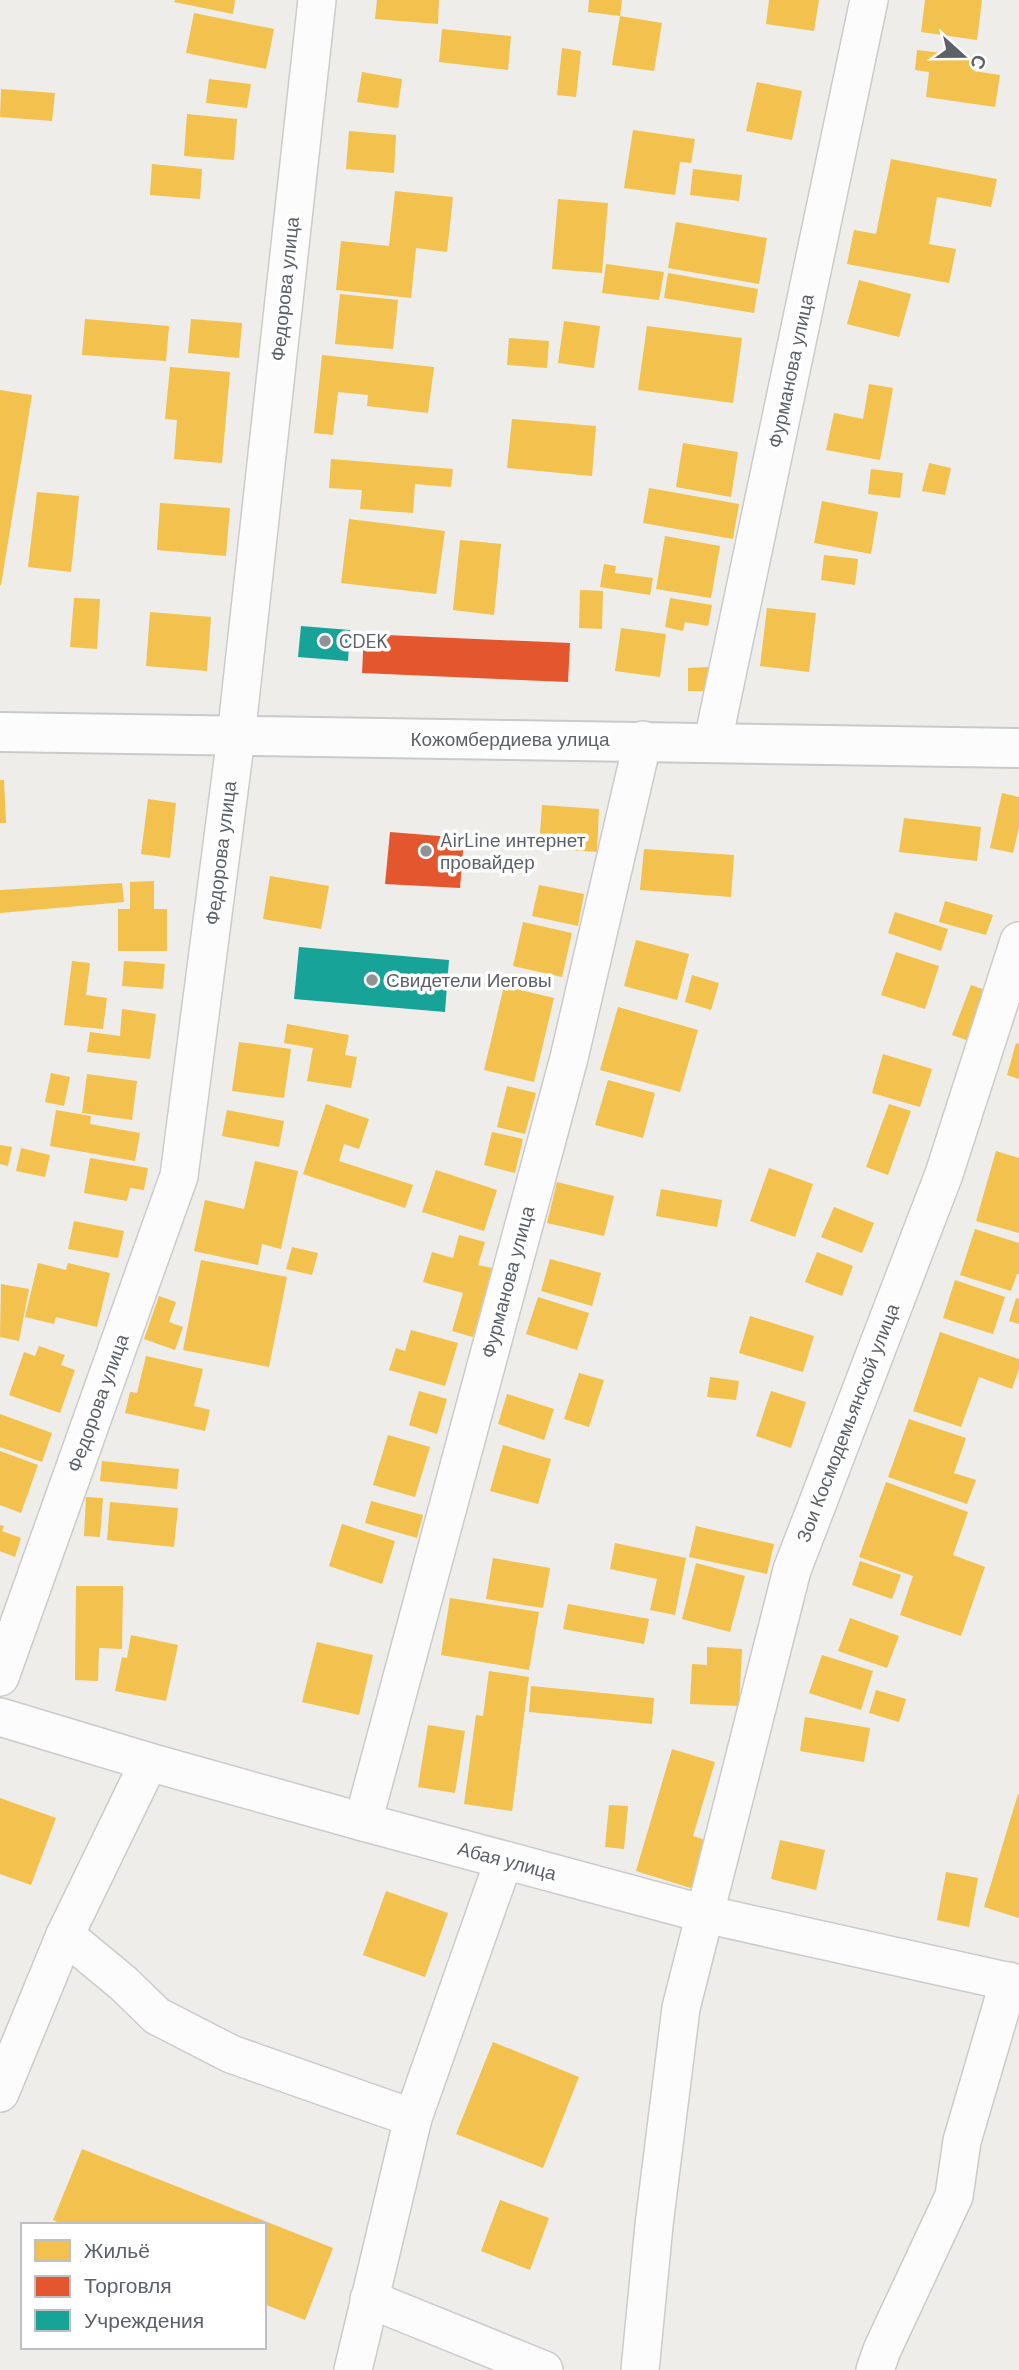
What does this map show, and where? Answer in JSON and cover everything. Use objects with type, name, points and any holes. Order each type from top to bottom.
[{"type":"street","name":"Федорова улица","points":[[0,1677],[179,1176],[236,737],[317,0]]},
{"type":"street","name":"Фурманова улица","points":[[713,741],[869,0]]},
{"type":"street","name":"Кожомбердиева улица","points":[[0,732],[713,741],[1019,748]]},
{"type":"street","name":"Фурманова улица","points":[[363,1822],[569,1058],[643,740]]},
{"type":"street","name":"Зои Космодемьянской улица","points":[[640,2370],[654,2225],[681,2008],[792,1570],[944,1174],[1019,941]]},
{"type":"street","name":"Абая улица","points":[[0,1717],[363,1822],[705,1914],[1014,1983]]},
{"type":"street","points":[[0,2093],[65,1935],[149,1762]]},
{"type":"street","points":[[353,2370],[413,2118],[504,1860]]},
{"type":"street","points":[[65,1935],[123,1983],[157,2016],[232,2054],[413,2118]]},
{"type":"street","points":[[875,2370],[954,2196],[962,2141],[1014,1983]]},
{"type":"street","points":[[369,2299],[544,2370]]},
{"type":"building: Жильё","points":[[235,0],[233,14],[174,2]]},
{"type":"building: Жильё","points":[[377,0],[439,0],[438,24],[375,19]]},
{"type":"building: Жильё","points":[[589,0],[622,0],[620,16],[588,12]]},
{"type":"building: Жильё","points":[[769,0],[819,0],[814,31],[766,24]]},
{"type":"building: Жильё","points":[[925,0],[982,0],[977,40],[921,32]]},
{"type":"building: Жильё","points":[[194,13],[274,29],[266,69],[186,53]]},
{"type":"building: Жильё","points":[[620,16],[662,23],[654,71],[612,65]]},
{"type":"building: Жильё","points":[[442,29],[511,36],[508,70],[439,62]]},
{"type":"building: Жильё","points":[[562,48],[581,51],[576,97],[557,95]]},
{"type":"building: Жильё","points":[[917,50],[976,57],[974,71],[1000,75],[995,107],[926,97],[929,72],[915,70]]},
{"type":"building: Жильё","points":[[362,72],[402,79],[398,108],[357,102]]},
{"type":"building: Жильё","points":[[209,79],[251,84],[247,108],[206,103]]},
{"type":"building: Жильё","points":[[757,82],[802,91],[792,140],[746,131]]},
{"type":"building: Жильё","points":[[1,89],[55,93],[52,121],[0,117]]},
{"type":"building: Жильё","points":[[187,114],[237,119],[234,160],[184,156]]},
{"type":"building: Жильё","points":[[633,130],[695,139],[691,163],[680,162],[675,195],[624,188]]},
{"type":"building: Жильё","points":[[349,131],[396,135],[394,173],[346,169]]},
{"type":"building: Жильё","points":[[891,159],[997,179],[991,207],[937,197],[929,244],[956,249],[949,283],[847,264],[854,230],[876,234]]},
{"type":"building: Жильё","points":[[152,164],[202,169],[200,199],[150,195]]},
{"type":"building: Жильё","points":[[693,169],[742,175],[739,201],[690,195]]},
{"type":"building: Жильё","points":[[395,191],[453,197],[447,252],[416,248],[411,298],[336,290],[341,241],[389,246]]},
{"type":"building: Жильё","points":[[558,199],[608,203],[602,273],[552,269]]},
{"type":"building: Жильё","points":[[676,222],[767,238],[759,284],[668,268]]},
{"type":"building: Жильё","points":[[606,264],[664,272],[659,300],[602,293]]},
{"type":"building: Жильё","points":[[668,273],[758,289],[754,313],[664,298]]},
{"type":"building: Жильё","points":[[859,280],[911,294],[899,337],[847,324]]},
{"type":"building: Жильё","points":[[340,294],[398,300],[393,349],[335,344]]},
{"type":"building: Жильё","points":[[85,319],[169,326],[166,361],[82,355]]},
{"type":"building: Жильё","points":[[191,319],[242,323],[239,358],[188,353]]},
{"type":"building: Жильё","points":[[564,321],[600,326],[594,368],[558,363]]},
{"type":"building: Жильё","points":[[647,326],[742,338],[733,403],[638,390]]},
{"type":"building: Жильё","points":[[509,338],[549,341],[547,368],[507,365]]},
{"type":"building: Жильё","points":[[322,355],[434,367],[428,413],[367,406],[368,395],[338,392],[333,435],[314,433]]},
{"type":"building: Жильё","points":[[170,367],[230,372],[222,463],[174,459],[177,420],[165,419]]},
{"type":"building: Жильё","points":[[869,384],[893,388],[880,460],[826,450],[834,413],[863,419]]},
{"type":"building: Жильё","points":[[0,390],[32,395],[1,585],[0,585]]},
{"type":"building: Жильё","points":[[512,419],[596,426],[592,476],[507,468]]},
{"type":"building: Жильё","points":[[683,443],[738,452],[731,497],[676,487]]},
{"type":"building: Жильё","points":[[331,459],[453,469],[451,487],[415,484],[413,513],[360,509],[362,490],[329,488]]},
{"type":"building: Жильё","points":[[929,463],[951,468],[945,495],[922,491]]},
{"type":"building: Жильё","points":[[871,469],[903,473],[900,498],[868,494]]},
{"type":"building: Жильё","points":[[649,488],[739,504],[733,539],[643,523]]},
{"type":"building: Жильё","points":[[37,492],[79,496],[71,572],[28,567]]},
{"type":"building: Жильё","points":[[822,501],[878,512],[871,554],[814,543]]},
{"type":"building: Жильё","points":[[160,503],[230,508],[226,556],[157,550]]},
{"type":"building: Жильё","points":[[349,519],[445,531],[436,594],[341,583]]},
{"type":"building: Жильё","points":[[665,536],[720,546],[711,598],[656,589]]},
{"type":"building: Жильё","points":[[460,540],[501,544],[494,615],[453,610]]},
{"type":"building: Жильё","points":[[824,555],[858,559],[855,585],[821,580]]},
{"type":"building: Жильё","points":[[604,564],[616,566],[615,573],[653,578],[650,595],[600,587]]},
{"type":"building: Жильё","points":[[580,590],[603,591],[602,629],[579,628]]},
{"type":"building: Жильё","points":[[74,598],[100,599],[97,649],[70,647]]},
{"type":"building: Жильё","points":[[670,598],[712,605],[708,626],[685,622],[683,631],[665,627]]},
{"type":"building: Жильё","points":[[767,608],[816,613],[809,672],[760,666]]},
{"type":"building: Жильё","points":[[150,612],[211,617],[207,671],[146,666]]},
{"type":"building: Жильё","points":[[621,628],[666,634],[660,677],[615,671]]},
{"type":"building: Жильё","points":[[709,667],[709,691],[688,691],[688,668]]},
{"type":"building: Жильё","points":[[0,780],[4,780],[6,823],[0,823]]},
{"type":"building: Жильё","points":[[1002,793],[1019,797],[1019,827],[1013,853],[990,848]]},
{"type":"building: Жильё","points":[[148,799],[176,803],[170,858],[141,854]]},
{"type":"building: Жильё","points":[[542,805],[599,809],[597,852],[539,848]]},
{"type":"building: Жильё","points":[[904,818],[981,827],[977,861],[899,852]]},
{"type":"building: Жильё","points":[[644,849],[734,855],[731,897],[640,890]]},
{"type":"building: Жильё","points":[[270,876],[329,886],[321,929],[263,919]]},
{"type":"building: Жильё","points":[[154,881],[154,909],[167,909],[167,951],[118,951],[118,909],[130,909],[130,882]]},
{"type":"building: Жильё","points":[[122,883],[124,902],[0,913],[0,890]]},
{"type":"building: Жильё","points":[[539,885],[584,894],[578,926],[532,916]]},
{"type":"building: Жильё","points":[[945,901],[993,915],[986,935],[939,922]]},
{"type":"building: Жильё","points":[[895,912],[948,929],[941,951],[888,933]]},
{"type":"building: Жильё","points":[[523,922],[572,933],[562,977],[513,966]]},
{"type":"building: Жильё","points":[[636,940],[689,954],[677,1000],[624,986]]},
{"type":"building: Жильё","points":[[896,952],[939,966],[925,1009],[881,995]]},
{"type":"building: Жильё","points":[[72,961],[90,963],[86,995],[107,998],[103,1029],[64,1025]]},
{"type":"building: Жильё","points":[[124,961],[165,964],[163,989],[122,986]]},
{"type":"building: Жильё","points":[[692,975],[719,983],[711,1010],[685,1002]]},
{"type":"building: Жильё","points":[[971,985],[991,992],[972,1042],[952,1035]]},
{"type":"building: Жильё","points":[[504,986],[554,998],[534,1082],[484,1070]]},
{"type":"building: Жильё","points":[[618,1007],[698,1030],[680,1092],[600,1070]]},
{"type":"building: Жильё","points":[[122,1009],[156,1014],[150,1059],[87,1052],[90,1032],[120,1036]]},
{"type":"building: Жильё","points":[[287,1024],[349,1035],[345,1055],[357,1057],[351,1088],[307,1081],[313,1048],[284,1043]]},
{"type":"building: Жильё","points":[[239,1042],[291,1049],[284,1098],[232,1091]]},
{"type":"building: Жильё","points":[[1016,1043],[1019,1044],[1019,1079],[1007,1075]]},
{"type":"building: Жильё","points":[[883,1054],[932,1069],[920,1107],[872,1093]]},
{"type":"building: Жильё","points":[[51,1073],[70,1077],[64,1106],[45,1102]]},
{"type":"building: Жильё","points":[[87,1074],[137,1081],[132,1120],[82,1113]]},
{"type":"building: Жильё","points":[[608,1080],[655,1093],[643,1138],[595,1125]]},
{"type":"building: Жильё","points":[[507,1086],[536,1093],[525,1134],[497,1127]]},
{"type":"building: Жильё","points":[[326,1104],[369,1119],[359,1149],[344,1144],[339,1161],[413,1185],[405,1208],[303,1174]]},
{"type":"building: Жильё","points":[[889,1104],[911,1111],[888,1175],[866,1167]]},
{"type":"building: Жильё","points":[[56,1110],[91,1116],[90,1124],[140,1133],[135,1161],[50,1146]]},
{"type":"building: Жильё","points":[[227,1110],[284,1121],[279,1147],[222,1136]]},
{"type":"building: Жильё","points":[[492,1132],[523,1139],[515,1173],[484,1165]]},
{"type":"building: Жильё","points":[[0,1145],[12,1147],[8,1166],[0,1164]]},
{"type":"building: Жильё","points":[[21,1148],[50,1155],[45,1177],[16,1171]]},
{"type":"building: Жильё","points":[[996,1151],[1019,1158],[1019,1233],[976,1221]]},
{"type":"building: Жильё","points":[[90,1158],[148,1168],[144,1190],[130,1188],[127,1201],[84,1193]]},
{"type":"building: Жильё","points":[[255,1161],[298,1171],[281,1249],[262,1244],[258,1265],[194,1251],[205,1200],[244,1209]]},
{"type":"building: Жильё","points":[[769,1168],[813,1184],[795,1237],[750,1221]]},
{"type":"building: Жильё","points":[[436,1170],[497,1190],[484,1231],[422,1212]]},
{"type":"building: Жильё","points":[[557,1182],[614,1196],[604,1236],[547,1223]]},
{"type":"building: Жильё","points":[[661,1189],[722,1200],[717,1227],[656,1216]]},
{"type":"building: Жильё","points":[[834,1207],[874,1223],[862,1253],[821,1237]]},
{"type":"building: Жильё","points":[[74,1221],[124,1231],[118,1258],[68,1249]]},
{"type":"building: Жильё","points":[[975,1229],[1019,1243],[1019,1274],[1011,1291],[960,1275]]},
{"type":"building: Жильё","points":[[459,1235],[485,1242],[478,1265],[492,1268],[473,1337],[452,1331],[463,1293],[423,1282],[432,1252],[453,1258]]},
{"type":"building: Жильё","points":[[292,1247],[318,1253],[312,1275],[286,1269]]},
{"type":"building: Жильё","points":[[817,1252],[853,1266],[842,1296],[805,1282]]},
{"type":"building: Жильё","points":[[550,1259],[601,1273],[592,1306],[541,1291]]},
{"type":"building: Жильё","points":[[201,1260],[287,1277],[269,1367],[183,1350]]},
{"type":"building: Жильё","points":[[38,1263],[66,1270],[68,1263],[110,1273],[97,1327],[56,1317],[54,1324],[25,1317]]},
{"type":"building: Жильё","points":[[955,1280],[1005,1297],[993,1334],[943,1318]]},
{"type":"building: Жильё","points":[[1,1284],[29,1289],[19,1341],[0,1337]]},
{"type":"building: Жильё","points":[[159,1296],[176,1302],[169,1322],[183,1327],[175,1350],[144,1339]]},
{"type":"building: Жильё","points":[[538,1297],[589,1313],[577,1350],[526,1334]]},
{"type":"building: Жильё","points":[[1016,1298],[1019,1299],[1019,1324],[1009,1321]]},
{"type":"building: Жильё","points":[[750,1316],[814,1336],[803,1372],[739,1353]]},
{"type":"building: Жильё","points":[[411,1330],[458,1343],[445,1386],[389,1370],[396,1348],[405,1351]]},
{"type":"building: Жильё","points":[[940,1332],[1019,1359],[1019,1369],[1012,1389],[979,1377],[961,1427],[913,1411]]},
{"type":"building: Жильё","points":[[39,1346],[65,1355],[61,1365],[75,1370],[60,1413],[9,1395],[24,1352],[35,1356]]},
{"type":"building: Жильё","points":[[146,1356],[203,1369],[194,1406],[210,1410],[205,1431],[125,1413],[130,1392],[137,1393]]},
{"type":"building: Жильё","points":[[579,1373],[604,1380],[589,1427],[564,1419]]},
{"type":"building: Жильё","points":[[710,1377],[739,1381],[736,1400],[707,1397]]},
{"type":"building: Жильё","points":[[419,1391],[447,1399],[437,1434],[409,1425]]},
{"type":"building: Жильё","points":[[771,1391],[806,1402],[791,1448],[756,1436]]},
{"type":"building: Жильё","points":[[507,1394],[554,1409],[544,1440],[498,1424]]},
{"type":"building: Жильё","points":[[0,1414],[52,1433],[42,1462],[0,1447]]},
{"type":"building: Жильё","points":[[909,1419],[966,1438],[954,1473],[976,1480],[967,1504],[888,1477]]},
{"type":"building: Жильё","points":[[388,1435],[430,1447],[415,1497],[373,1485]]},
{"type":"building: Жильё","points":[[503,1445],[551,1459],[538,1504],[490,1491]]},
{"type":"building: Жильё","points":[[0,1451],[38,1465],[21,1513],[0,1505]]},
{"type":"building: Жильё","points":[[102,1461],[179,1469],[177,1489],[100,1481]]},
{"type":"building: Жильё","points":[[886,1482],[968,1512],[953,1555],[985,1567],[961,1636],[900,1615],[913,1576],[859,1557]]},
{"type":"building: Жильё","points":[[86,1497],[103,1498],[100,1537],[84,1536]]},
{"type":"building: Жильё","points":[[371,1501],[423,1515],[417,1538],[365,1523]]},
{"type":"building: Жильё","points":[[110,1502],[178,1508],[174,1547],[107,1540]]},
{"type":"building: Жильё","points":[[342,1524],[395,1541],[382,1584],[329,1566]]},
{"type":"building: Жильё","points":[[0,1525],[4,1526],[2,1531],[21,1538],[15,1557],[0,1551]]},
{"type":"building: Жильё","points":[[696,1526],[774,1544],[767,1574],[689,1557]]},
{"type":"building: Жильё","points":[[615,1543],[686,1558],[675,1615],[650,1610],[657,1579],[610,1569]]},
{"type":"building: Жильё","points":[[493,1558],[550,1568],[543,1608],[486,1599]]},
{"type":"building: Жильё","points":[[860,1561],[901,1575],[892,1599],[852,1585]]},
{"type":"building: Жильё","points":[[696,1563],[745,1576],[730,1632],[682,1619]]},
{"type":"building: Жильё","points":[[76,1586],[123,1586],[122,1649],[99,1648],[98,1681],[75,1680]]},
{"type":"building: Жильё","points":[[450,1598],[539,1612],[529,1670],[441,1655]]},
{"type":"building: Жильё","points":[[568,1604],[649,1619],[644,1644],[563,1629]]},
{"type":"building: Жильё","points":[[850,1618],[899,1636],[887,1668],[838,1651]]},
{"type":"building: Жильё","points":[[131,1635],[178,1645],[166,1701],[115,1691],[122,1657],[127,1658]]},
{"type":"building: Жильё","points":[[317,1642],[373,1655],[359,1715],[302,1702]]},
{"type":"building: Жильё","points":[[707,1647],[742,1649],[739,1706],[690,1704],[692,1664],[707,1665]]},
{"type":"building: Жильё","points":[[822,1655],[873,1671],[861,1710],[809,1693]]},
{"type":"building: Жильё","points":[[489,1671],[529,1677],[512,1811],[464,1804],[476,1715],[483,1716]]},
{"type":"building: Жильё","points":[[531,1686],[654,1698],[652,1724],[529,1712]]},
{"type":"building: Жильё","points":[[876,1690],[906,1699],[899,1722],[869,1713]]},
{"type":"building: Жильё","points":[[805,1717],[870,1728],[864,1762],[800,1751]]},
{"type":"building: Жильё","points":[[428,1725],[465,1731],[455,1793],[418,1787]]},
{"type":"building: Жильё","points":[[672,1749],[715,1762],[693,1836],[709,1841],[694,1889],[636,1871]]},
{"type":"building: Жильё","points":[[1019,1795],[1019,1918],[984,1907]]},
{"type":"building: Жильё","points":[[0,1798],[56,1818],[31,1885],[0,1874]]},
{"type":"building: Жильё","points":[[609,1805],[628,1806],[624,1849],[605,1847]]},
{"type":"building: Жильё","points":[[780,1840],[825,1850],[816,1890],[771,1879]]},
{"type":"building: Жильё","points":[[946,1872],[978,1878],[969,1927],[937,1920]]},
{"type":"building: Жильё","points":[[386,1891],[448,1913],[425,1977],[363,1955]]},
{"type":"building: Жильё","points":[[493,2042],[579,2077],[543,2168],[456,2134]]},
{"type":"building: Жильё","points":[[82,2149],[333,2248],[305,2320],[266,2305],[266,2223],[60,2223],[53,2220]]},
{"type":"building: Жильё","points":[[500,2200],[549,2218],[530,2270],[481,2251]]},
{"type":"building: Торговля","points":[[364,634],[570,643],[568,682],[362,673]]},
{"type":"building: Торговля","name":"AirLine интернет провайдер","points":[[390,832],[464,838],[460,888],[385,884]]},
{"type":"building: Учреждения","points":[[301,626],[350,630],[348,661],[298,657]]},
{"type":"building: Учреждения","name":"Свидетели Иеговы","points":[[299,947],[449,960],[445,1012],[294,999]]},
{"type":"place","name":"CDEK","points":[[325,641]]},
{"type":"place","name":"AirLine интернет провайдер","points":[[426,851]]},
{"type":"place","name":"Свидетели Иеговы","points":[[372,980]]}]
